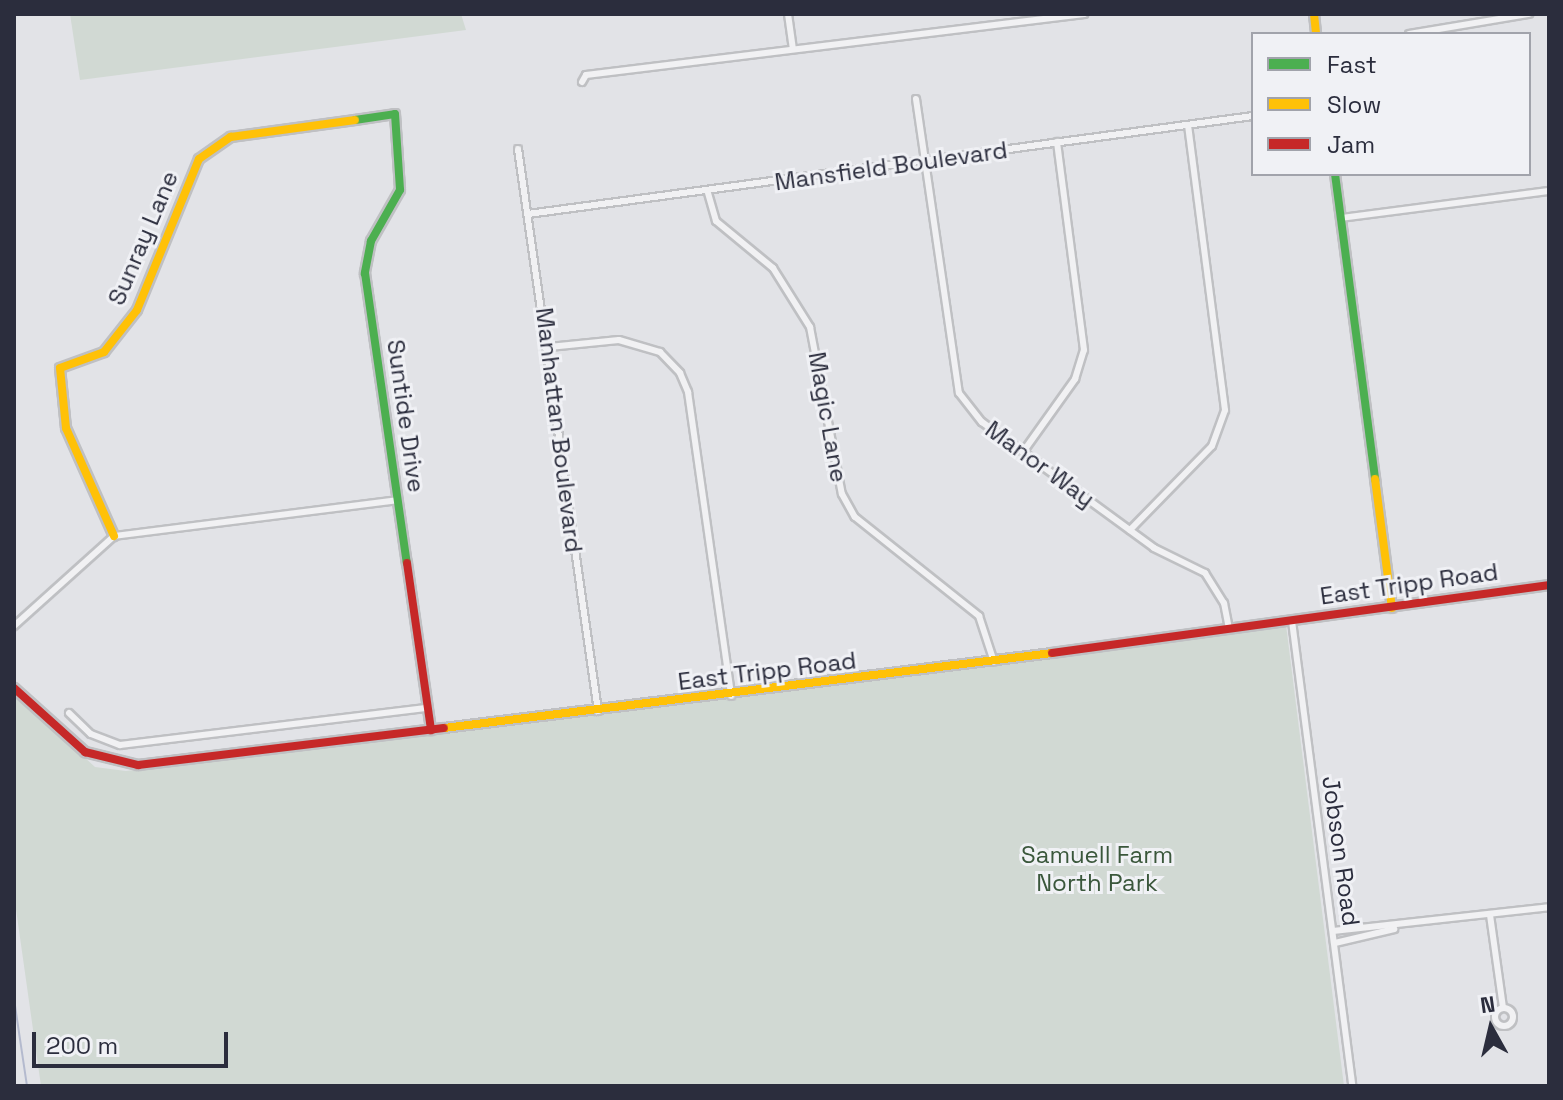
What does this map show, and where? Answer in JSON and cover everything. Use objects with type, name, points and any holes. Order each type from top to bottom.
[{"type":"street","points":[[788,14],[793,48]]},
{"type":"street","points":[[582,82],[586,75],[1084,14]]},
{"type":"street","points":[[1421,32],[1529,14]]},
{"type":"street","name":"Manor Way","points":[[916,99],[922,160],[959,393],[982,422],[1130,530],[1205,573],[1224,603],[1229,629]]},
{"type":"street","name":"Suntide Drive","points":[[395,114],[400,190],[371,241],[365,273],[431,730]]},
{"type":"street","name":"Sunray Lane","points":[[114,536],[66,428],[60,368],[104,352],[137,310],[199,159],[231,137],[395,114]]},
{"type":"street","name":"Mansfield Boulevard","points":[[528,214],[708,193],[922,160],[1251,116]]},
{"type":"street","points":[[1130,530],[1212,446],[1225,410],[1188,125]]},
{"type":"street","points":[[1023,452],[1075,379],[1084,350],[1057,142]]},
{"type":"street","name":"Manhattan Boulevard","points":[[518,149],[549,347],[598,711]]},
{"type":"street","points":[[1335,176],[1392,608]]},
{"type":"street","points":[[1341,218],[1549,191]]},
{"type":"street","name":"Magic Lane","points":[[708,193],[716,221],[773,268],[810,327],[842,494],[855,517],[979,616],[994,662]]},
{"type":"street","points":[[549,347],[619,340],[660,352],[680,373],[688,392],[731,696]]},
{"type":"street","points":[[14,626],[114,536],[398,500]]},
{"type":"street","name":"East Tripp Road","points":[[14,688],[68,740],[113,763],[731,696],[1549,585]]},
{"type":"street","name":"Jobson Road","points":[[1292,621],[1352,1086]]},
{"type":"street","points":[[69,713],[91,734],[120,745],[428,708]]},
{"type":"street","points":[[1335,943],[1394,929],[1549,907]]},
{"type":"street","points":[[1490,915],[1503,1008]]},
{"type":"street","points":[[1333,931],[1394,929]]},
{"type":"green space","points":[[70,14],[461,14],[466,30],[80,80]]},
{"type":"green space","name":"Samuell Farm North Park","points":[[1286,625],[1344,1086],[41,1086],[14,895],[14,693],[95,767],[126,771]]},
{"type":"waterway","points":[[14,999],[27,1086]]},
{"type":"traffic: fast","points":[[355,120],[395,114],[400,190],[371,241],[365,273],[407,563]]},
{"type":"traffic: fast","points":[[1335,176],[1375,479]]},
{"type":"traffic: slow","points":[[1314,14],[1316,32]]},
{"type":"traffic: slow","points":[[114,536],[66,428],[60,368],[104,352],[137,310],[199,159],[231,137],[355,120]]},
{"type":"traffic: slow","points":[[1375,479],[1392,608]]},
{"type":"traffic: slow","points":[[444,728],[1052,653]]},
{"type":"traffic: jam","points":[[407,563],[431,730]]},
{"type":"traffic: jam","points":[[1052,653],[1549,585]]},
{"type":"traffic: jam","points":[[14,688],[85,752],[138,765],[444,728]]}]
